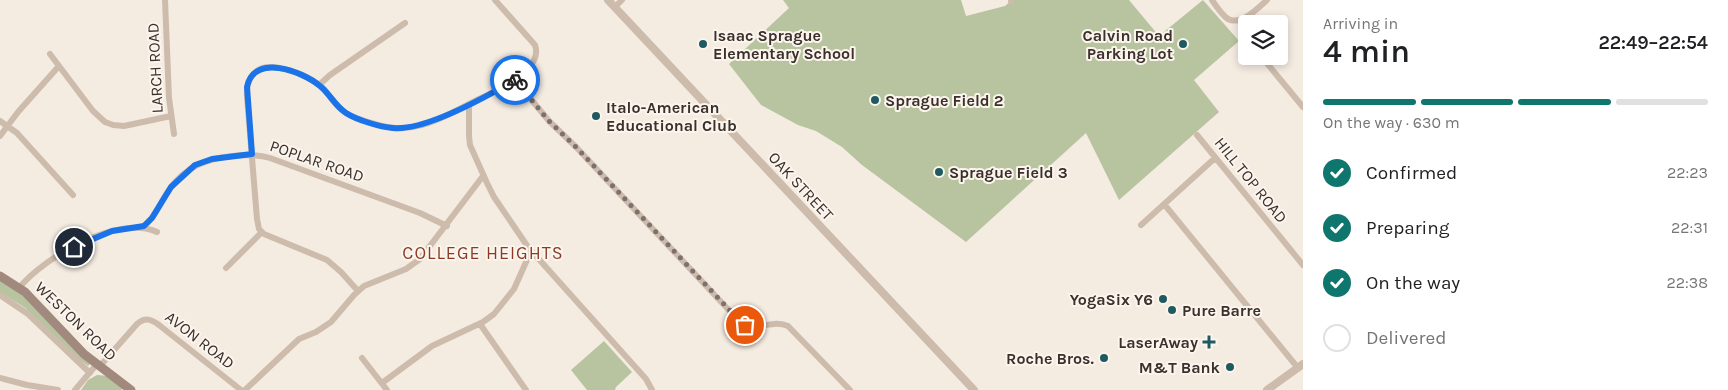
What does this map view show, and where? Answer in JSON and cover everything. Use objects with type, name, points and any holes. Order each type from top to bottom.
[{"type":"main road","name":"WESTON ROAD","points":[[0,276],[19,288],[69,339],[98,365],[131,390]]},
{"type":"street","name":"LARCH ROAD","points":[[165,0],[171,116],[174,134]]},
{"type":"street","points":[[358,291],[327,260],[272,238],[258,227],[247,90],[248,82],[252,75],[262,68],[278,68],[297,74],[319,85],[340,109],[347,114],[388,128],[406,128],[424,124],[469,104],[515,80],[533,63],[536,49],[534,44],[496,0]]},
{"type":"street","name":"OAK STREET","points":[[608,0],[974,390]]},
{"type":"street","points":[[615,7],[622,0]]},
{"type":"street","points":[[1212,0],[1225,16],[1231,20],[1240,19],[1250,14],[1267,0]]},
{"type":"street","points":[[319,85],[330,75],[405,24]]},
{"type":"street","points":[[50,54],[95,113],[108,123],[118,126],[131,125],[171,116]]},
{"type":"street","points":[[1269,65],[1303,107]]},
{"type":"street","points":[[0,136],[59,66]]},
{"type":"street","points":[[515,80],[549,121],[576,147],[740,322],[751,327],[761,327],[774,323],[788,326],[850,390]]},
{"type":"street","points":[[469,104],[469,142],[494,197],[531,250],[646,379],[652,390]]},
{"type":"street","points":[[0,121],[17,133],[72,195]]},
{"type":"street","name":"HILL TOP ROAD","points":[[1198,135],[1303,265]]},
{"type":"street","name":"POPLAR ROAD","points":[[142,227],[150,220],[171,187],[192,167],[212,159],[252,154],[270,158],[386,200],[433,218],[447,226]]},
{"type":"street","points":[[1141,225],[1215,158]]},
{"type":"street","points":[[245,390],[299,339],[316,332],[331,322],[358,291],[374,281],[415,264],[447,226],[483,176]]},
{"type":"street","points":[[1164,204],[1300,366],[1267,390]]},
{"type":"street","points":[[19,288],[40,268],[69,249],[112,231],[130,227],[142,227],[157,232]]},
{"type":"street","points":[[226,268],[262,232]]},
{"type":"street","points":[[382,383],[432,346],[480,324],[498,310],[511,294],[531,250]]},
{"type":"street","name":"WESTON ROAD","points":[[0,295],[24,311],[90,373]]},
{"type":"street","name":"AVON ROAD","points":[[98,365],[137,324],[144,320],[149,320],[159,325],[241,390]]},
{"type":"street","points":[[480,324],[526,390]]},
{"type":"street","points":[[362,358],[387,390]]},
{"type":"street","points":[[76,390],[98,365]]},
{"type":"street","points":[[0,378],[58,390]]},
{"type":"green space","points":[[783,0],[961,0],[966,16],[1005,6],[1012,0],[1129,0],[1159,36],[1203,0],[1238,42],[1194,80],[1219,112],[1119,200],[1086,133],[966,242],[862,165],[842,147],[816,131],[798,125],[761,105],[729,64],[789,8]]},
{"type":"green space","points":[[0,280],[20,293],[90,364],[88,366],[80,360],[24,307],[0,292]]},
{"type":"green space","points":[[604,341],[632,372],[615,390],[587,390],[571,370]]},
{"type":"green space","points":[[97,375],[109,376],[123,388],[121,390],[81,390],[88,380]]},
{"type":"way so far","points":[[515,80],[549,121],[745,325]]},
{"type":"place","name":"Isaac Sprague Elementary School","points":[[703,44]]},
{"type":"place","name":"Calvin Road Parking Lot","points":[[1183,44]]},
{"type":"place","name":"Sprague Field 2","points":[[875,100]]},
{"type":"place","name":"Italo-American Educational Club","points":[[596,116]]},
{"type":"place","name":"Sprague Field 3","points":[[939,172]]},
{"type":"place","name":"YogaSix Y6","points":[[1163,299]]},
{"type":"place","name":"Pure Barre","points":[[1172,310]]},
{"type":"place","name":"LaserAway","points":[[1209,342]]},
{"type":"place","name":"Roche Bros.","points":[[1104,358]]},
{"type":"place","name":"M&T Bank","points":[[1230,367]]},
{"type":"district","name":"COLLEGE HEIGHTS","points":[[483,253]]},
{"type":"route","points":[[74,247],[112,231],[144,226],[152,218],[171,187],[195,165],[212,159],[252,154],[247,87],[250,78],[262,68],[278,68],[302,76],[319,85],[340,109],[350,116],[385,127],[395,128],[414,127],[432,121],[486,96],[515,80]]}]
